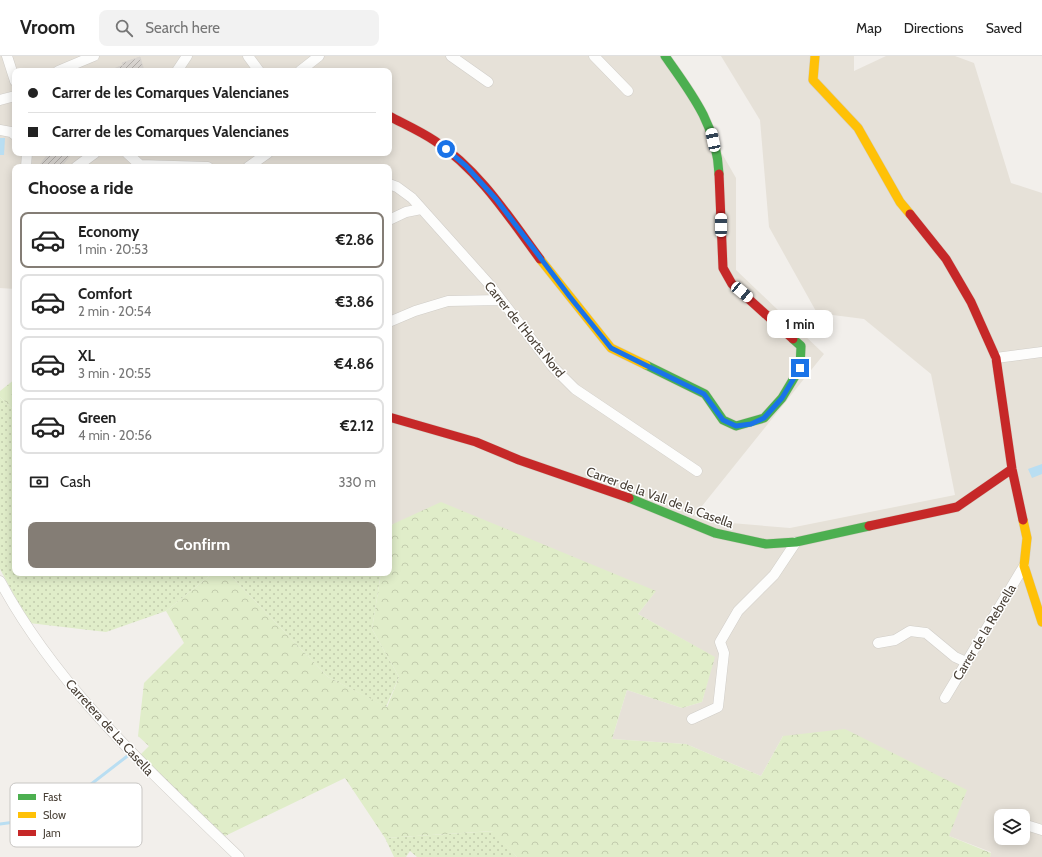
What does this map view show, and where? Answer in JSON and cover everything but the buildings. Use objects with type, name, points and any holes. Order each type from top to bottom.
[{"type":"street","points":[[7,56],[12,72]]},
{"type":"street","points":[[65,68],[94,56]]},
{"type":"street","points":[[179,68],[187,56]]},
{"type":"street","points":[[248,56],[257,68]]},
{"type":"street","points":[[304,68],[319,56]]},
{"type":"street","points":[[451,56],[488,82]]},
{"type":"street","points":[[594,56],[628,91]]},
{"type":"street","points":[[392,118],[435,141],[466,166],[496,199],[574,303],[611,348],[704,394],[723,420],[736,426],[751,424],[764,418],[782,398],[800,368],[801,346],[732,284],[723,268],[719,168],[710,126],[698,102],[665,56]]},
{"type":"street","points":[[815,56],[813,80],[858,128],[900,202],[946,259],[971,302],[996,358],[1012,469],[1026,538],[1024,566],[1042,622]]},
{"type":"street","points":[[0,100],[12,97]]},
{"type":"street","points":[[0,130],[12,133]]},
{"type":"street","points":[[80,164],[91,156]]},
{"type":"street","points":[[130,156],[139,164]]},
{"type":"street","points":[[252,164],[264,156]]},
{"type":"street","name":"Carrer de l'Horta Nord","points":[[392,185],[412,198],[501,300],[552,366],[575,388],[696,471]]},
{"type":"street","points":[[392,219],[406,212],[421,209]]},
{"type":"street","points":[[392,321],[415,311],[448,301],[501,300]]},
{"type":"street","points":[[996,358],[1042,352]]},
{"type":"street","name":"Carrer de la Vall de la Casella","points":[[392,418],[476,442],[519,460],[644,503],[715,533],[766,544],[796,542],[958,507],[1012,469]]},
{"type":"street","points":[[692,719],[718,707],[724,653],[720,642],[738,611],[774,575],[796,542]]},
{"type":"street","name":"Carrer de la Rebrella","points":[[945,698],[1024,566]]},
{"type":"street","name":"Carretera de La Casella","points":[[0,581],[21,618],[71,685],[131,752],[239,857]]},
{"type":"street","points":[[878,643],[895,640],[910,631],[926,633],[955,657],[966,662]]},
{"type":"street","points":[[1030,826],[1042,830]]},
{"type":"shaded area","points":[[0,56],[666,56],[736,178],[736,270],[824,354],[694,516],[731,523],[790,528],[955,495],[931,374],[864,319],[817,313],[769,227],[760,120],[721,56],[854,56],[854,71],[886,56],[955,56],[974,63],[1011,183],[1042,193],[1042,857],[990,857],[991,852],[949,836],[783,736],[761,776],[686,744],[612,739],[627,690],[682,708],[702,702],[714,657],[638,614],[655,592],[393,524],[392,525],[392,164],[12,164],[12,289],[0,288]]},
{"type":"green space","points":[[12,381],[12,408],[0,397],[0,391]]},
{"type":"green space","points":[[0,397],[12,408],[12,576],[209,576],[166,611],[106,632],[29,623],[0,569]]},
{"type":"green space","points":[[441,502],[656,591],[638,614],[715,657],[702,702],[682,708],[627,690],[612,739],[686,744],[761,776],[783,736],[845,729],[967,790],[949,836],[991,853],[990,857],[517,857],[493,831],[385,838],[345,778],[225,836],[139,756],[149,746],[138,736],[144,683],[184,643],[166,611],[209,576],[231,576],[328,677],[387,707],[399,677],[372,629],[381,576],[392,576],[393,524]]},
{"type":"green space","points":[[231,576],[381,576],[372,629],[399,677],[386,707],[328,677]]},
{"type":"green space","points":[[494,831],[517,857],[417,857],[410,851],[406,857],[394,857],[385,838]]},
{"type":"water","points":[[0,138],[5,138],[4,155],[0,155]]},
{"type":"water","points":[[1042,464],[1042,474],[1032,478],[1028,469]]},
{"type":"waterway","points":[[92,783],[130,754]]},
{"type":"waterway","points":[[0,824],[10,823]]},
{"type":"traffic: fast","points":[[665,56],[693,97],[708,126],[714,141],[719,174]]},
{"type":"traffic: fast","points":[[646,365],[705,394],[723,420],[736,426],[764,418],[782,398],[800,368],[801,346],[793,339]]},
{"type":"traffic: fast","points":[[629,498],[715,533],[766,544],[796,542],[869,526]]},
{"type":"traffic: slow","points":[[815,56],[813,80],[858,128],[900,202],[910,214]]},
{"type":"traffic: slow","points":[[540,259],[611,348],[646,365]]},
{"type":"traffic: slow","points":[[1023,520],[1027,538],[1024,566],[1042,622]]},
{"type":"traffic: jam","points":[[392,118],[435,141],[466,166],[505,211],[540,259]]},
{"type":"traffic: jam","points":[[719,174],[723,268],[732,284],[793,339]]},
{"type":"traffic: jam","points":[[910,214],[946,259],[971,302],[996,358],[1012,469],[1023,520]]},
{"type":"traffic: jam","points":[[392,418],[476,442],[519,460],[629,498]]},
{"type":"traffic: jam","points":[[869,526],[957,507],[1012,469]]},
{"type":"route","points":[[446,149],[466,166],[496,199],[588,322],[611,348],[704,394],[723,420],[736,426],[751,424],[764,418],[782,398],[800,368]]}]
